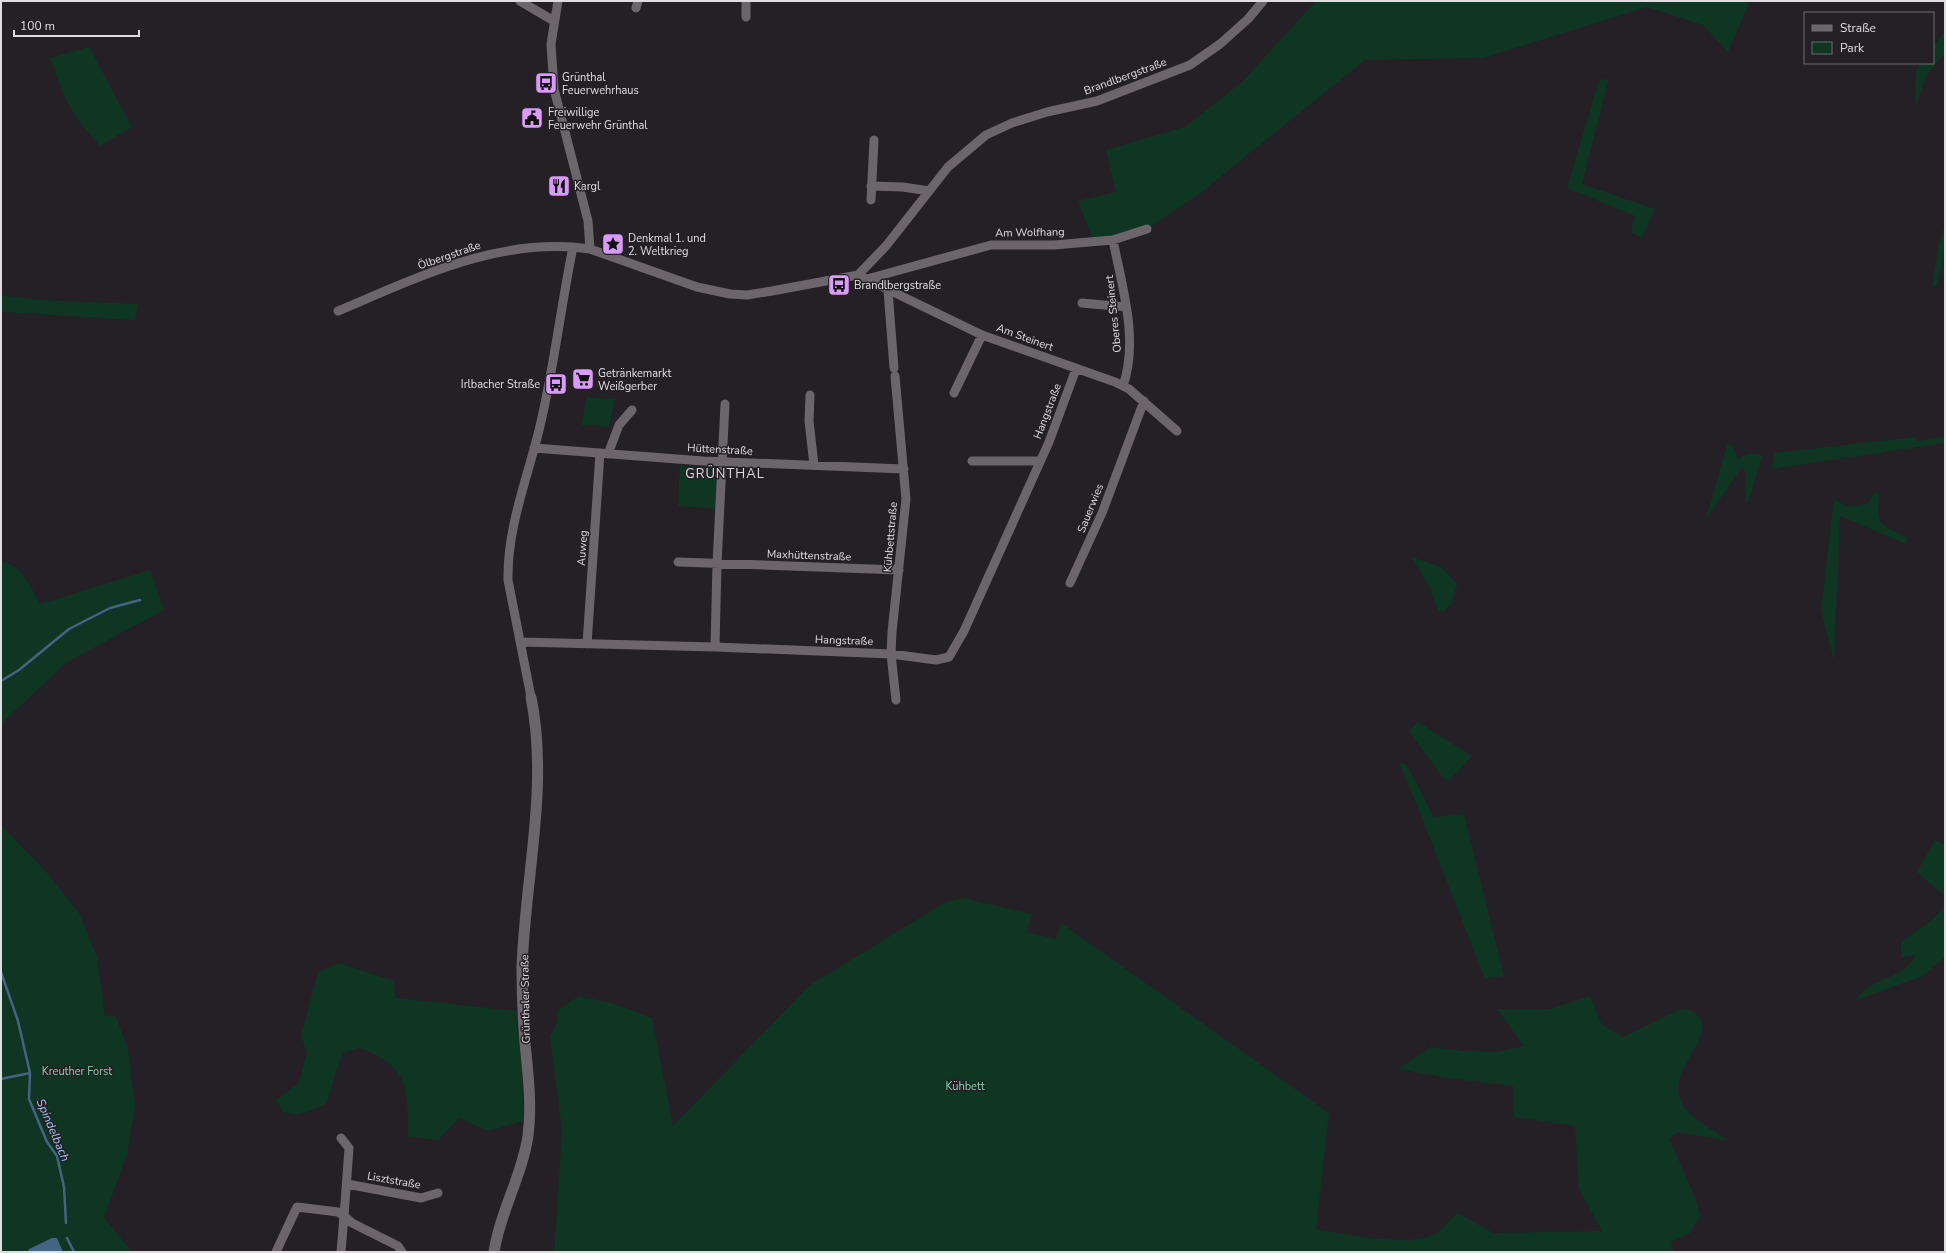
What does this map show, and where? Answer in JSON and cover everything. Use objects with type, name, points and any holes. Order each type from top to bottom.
[{"type":"street","points":[[520,1],[554,21]]},
{"type":"street","points":[[558,1],[551,44],[554,89],[588,222],[590,249],[697,288],[730,294],[753,294],[858,275]]},
{"type":"street","points":[[746,1],[746,17]]},
{"type":"street","name":"Brandlbergstraße","points":[[858,275],[891,240],[948,167],[986,136],[1012,123],[1047,112],[1097,101],[1190,65],[1220,44],[1248,19],[1263,1]]},
{"type":"street","points":[[871,200],[874,140]]},
{"type":"street","points":[[871,186],[903,187],[929,191]]},
{"type":"street","name":"Am Wolfhang","points":[[867,279],[991,245],[1054,245],[1113,240],[1148,229]]},
{"type":"street","name":"Oberes Steinert","points":[[1113,240],[1123,279],[1130,352],[1127,374],[1123,386]]},
{"type":"street","name":"Ölbergstraße","points":[[338,311],[449,265],[481,256],[540,246],[590,249]]},
{"type":"street","points":[[532,697],[508,580],[508,562],[512,528],[534,448],[550,381],[573,247]]},
{"type":"street","name":"Am Steinert","points":[[858,275],[888,291],[982,335],[1123,386],[1177,431]]},
{"type":"street","name":"Kühbettstraße","points":[[888,291],[906,499],[892,632],[891,654],[896,700]]},
{"type":"street","points":[[1082,304],[1126,307]]},
{"type":"street","points":[[954,393],[982,335]]},
{"type":"street","name":"Hangstraße","points":[[521,642],[715,647],[891,654],[936,660],[949,657],[964,631],[1040,461],[1076,369]]},
{"type":"street","points":[[810,395],[809,421],[814,465]]},
{"type":"street","name":"Sauerwies","points":[[1070,583],[1102,513],[1144,402]]},
{"type":"street","points":[[715,647],[717,564],[725,404]]},
{"type":"street","name":"Auweg","points":[[587,644],[604,453],[619,426],[632,410]]},
{"type":"street","name":"Hüttenstraße","points":[[534,448],[722,462],[904,469]]},
{"type":"street","points":[[972,461],[1040,461]]},
{"type":"street","name":"Maxhüttenstraße","points":[[678,562],[899,570]]},
{"type":"street","name":"Grünthaler Straße","points":[[494,1252],[502,1218],[525,1150],[530,1113],[522,983],[537,812],[538,742],[532,697]]},
{"type":"street","points":[[341,1138],[349,1148],[341,1252]]},
{"type":"street","name":"Lisztstraße","points":[[346,1184],[421,1198],[438,1193]]},
{"type":"street","points":[[276,1252],[297,1207],[338,1212],[352,1223],[398,1246],[402,1252]]},
{"type":"green space","points":[[1316,1],[1750,1],[1728,52],[1703,25],[1647,7],[1483,58],[1365,60],[1199,194],[1147,229],[1113,240],[1093,239],[1078,201],[1116,192],[1106,150],[1185,127],[1242,82]]},
{"type":"green space","points":[[1945,31],[1945,53],[1927,74],[1915,109],[1916,70],[1920,64],[1934,64],[1934,46]]},
{"type":"green space","points":[[89,47],[132,127],[100,146],[79,121],[67,102],[50,58]]},
{"type":"green space","points":[[1609,79],[1582,184],[1655,209],[1642,238],[1631,232],[1635,216],[1567,188],[1599,80]]},
{"type":"green space","points":[[1945,224],[1942,263],[1936,286],[1932,287],[1939,244]]},
{"type":"green space","points":[[1,295],[39,300],[138,304],[135,320],[1,312]]},
{"type":"green space","points":[[587,397],[615,399],[609,427],[581,425]]},
{"type":"green space","points":[[1915,437],[1918,441],[1945,437],[1945,443],[1772,469],[1774,453]]},
{"type":"green space","points":[[1732,444],[1738,459],[1750,453],[1762,456],[1749,500],[1745,503],[1746,475],[1743,466],[1706,519],[1727,445]]},
{"type":"green space","points":[[680,466],[712,467],[718,474],[717,509],[678,506]]},
{"type":"green space","points":[[1879,492],[1878,511],[1881,522],[1890,529],[1907,537],[1906,544],[1840,516],[1834,661],[1821,610],[1834,499],[1849,507],[1868,503],[1874,493]]},
{"type":"green space","points":[[1412,557],[1441,567],[1457,584],[1452,603],[1444,611],[1438,611],[1431,590]]},
{"type":"green space","points":[[1,562],[8,563],[20,572],[29,584],[40,604],[150,570],[164,610],[67,662],[1,724]]},
{"type":"green space","points":[[1418,722],[1472,756],[1449,781],[1443,778],[1409,731]]},
{"type":"green space","points":[[1399,762],[1407,765],[1434,817],[1464,814],[1504,976],[1485,979]]},
{"type":"green space","name":"Kreuther Forst","points":[[1,825],[47,873],[79,913],[97,956],[105,1016],[115,1015],[128,1048],[135,1106],[127,1154],[104,1217],[132,1252],[63,1252],[57,1238],[35,1245],[29,1249],[28,1252],[1,1252]]},
{"type":"green space","points":[[1935,840],[1945,845],[1945,896],[1917,872]]},
{"type":"green space","name":"Kühbett","points":[[964,898],[1031,914],[1027,932],[1056,939],[1061,923],[1329,1113],[1316,1229],[1391,1240],[1407,1240],[1433,1235],[1443,1228],[1458,1213],[1493,1233],[1602,1231],[1579,1189],[1575,1126],[1514,1117],[1513,1086],[1455,1079],[1398,1069],[1431,1047],[1462,1051],[1496,1052],[1524,1046],[1497,1009],[1550,1009],[1590,996],[1602,1025],[1623,1037],[1681,1009],[1694,1011],[1701,1020],[1702,1031],[1678,1084],[1679,1096],[1688,1112],[1729,1141],[1678,1132],[1669,1138],[1696,1200],[1700,1216],[1690,1233],[1671,1242],[1673,1252],[554,1252],[562,1130],[550,1036],[556,1025],[558,1010],[579,996],[612,1003],[652,1018],[673,1126],[810,985],[946,902]]},
{"type":"green space","points":[[1945,906],[1945,957],[1923,976],[1856,1000],[1864,990],[1870,986],[1906,968],[1915,955],[1901,958],[1901,942],[1933,919]]},
{"type":"green space","points":[[339,963],[394,981],[395,998],[516,1011],[522,1068],[523,1121],[488,1131],[459,1118],[438,1140],[408,1137],[408,1106],[403,1082],[389,1063],[360,1048],[342,1053],[326,1104],[298,1115],[283,1112],[276,1100],[298,1084],[307,1053],[301,1036],[318,972]]},
{"type":"water","points":[[52,1238],[57,1238],[63,1252],[28,1252],[29,1249]]},
{"type":"waterway","points":[[1,681],[19,670],[69,629],[110,608],[140,600]]},
{"type":"waterway","points":[[1,972],[18,1021],[30,1073]]},
{"type":"waterway","name":"Spindelbach","points":[[1,1079],[30,1073],[29,1099],[47,1142],[57,1156],[64,1187],[66,1223]]},
{"type":"waterway","name":"Spindelbach","points":[[67,1238],[74,1252]]},
{"type":"place","name":"Grünthal Feuerwehrhaus","points":[[546,83]]},
{"type":"place","name":"Freiwillige Feuerwehr Grünthal","points":[[532,118]]},
{"type":"place","name":"Kargl","points":[[559,186]]},
{"type":"place","name":"Denkmal 1. und 2. Weltkrieg","points":[[613,244]]},
{"type":"place","name":"Brandlbergstraße","points":[[839,285]]},
{"type":"place","name":"Getränkemarkt Weißgerber","points":[[583,379]]},
{"type":"place","name":"Irlbacher Straße","points":[[556,384]]},
{"type":"district","name":"GRÜNTHAL","points":[[725,473]]}]
